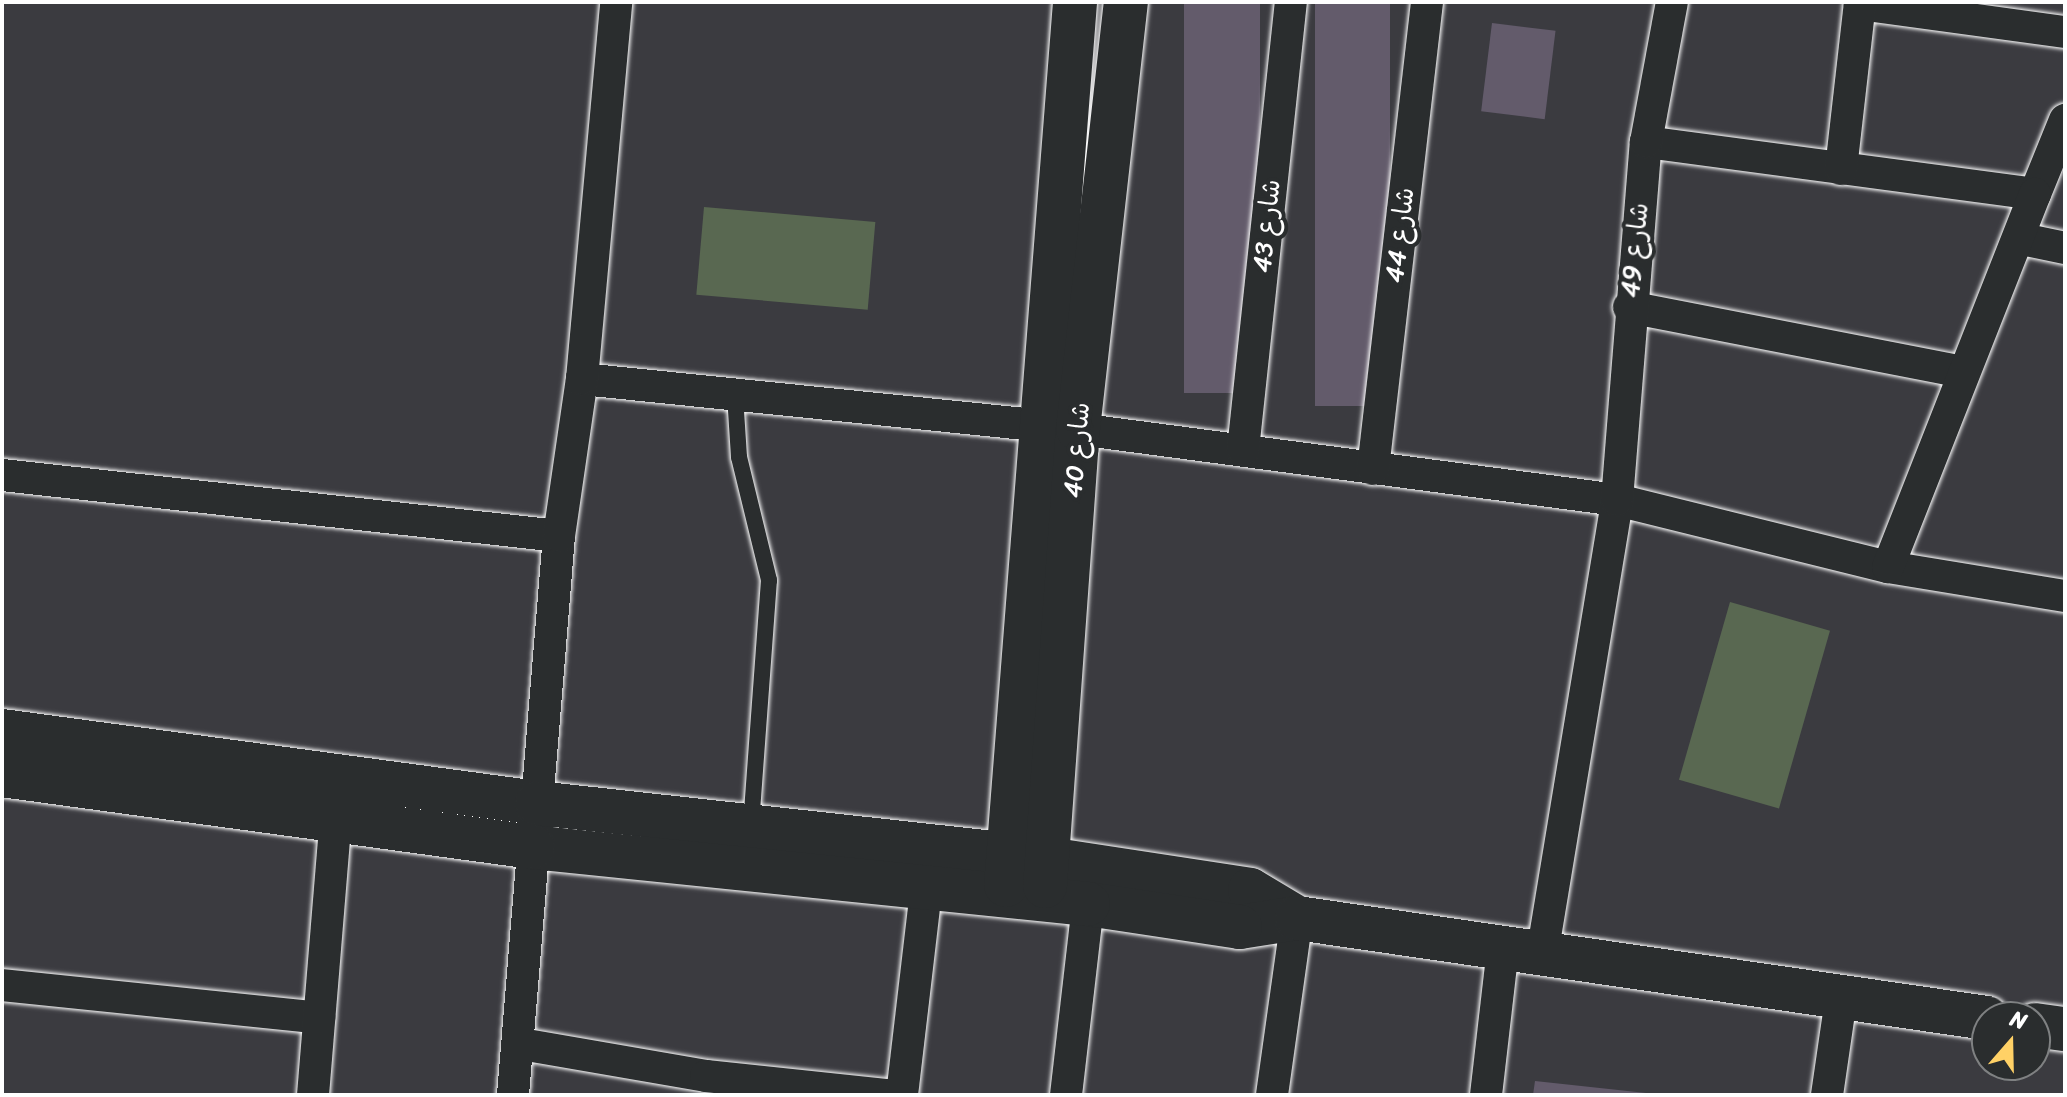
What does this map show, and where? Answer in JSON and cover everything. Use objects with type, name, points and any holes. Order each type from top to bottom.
[{"type":"street","points":[[513,1095],[521,1044],[533,847],[559,536],[582,379],[616,2]]},
{"type":"street","name":"شارع 40","points":[[1026,878],[1059,428],[1075,2]]},
{"type":"street","name":"شارع 40","points":[[1059,428],[1126,2]]},
{"type":"street","name":"شارع 43","points":[[1243,450],[1291,2]]},
{"type":"street","name":"شارع 44","points":[[1373,469],[1427,2]]},
{"type":"street","name":"شارع 49","points":[[1486,1095],[1523,952],[1617,500],[1629,307],[1646,142],[1672,2]]},
{"type":"street","points":[[1841,169],[1860,3],[2065,32]]},
{"type":"street","points":[[1888,567],[1963,372],[2022,239],[2035,194],[2065,120]]},
{"type":"street","points":[[1646,142],[2035,194]]},
{"type":"street","points":[[2022,239],[2065,248]]},
{"type":"street","points":[[1629,307],[1963,372]]},
{"type":"street","points":[[582,379],[1059,428],[1617,500],[1888,567],[2065,596]]},
{"type":"street","points":[[2,475],[559,536]]},
{"type":"street","points":[[2,731],[537,803],[751,827],[1026,878],[1250,890],[1297,918]]},
{"type":"street","points":[[2,775],[533,847],[926,892],[1026,878],[1088,904],[1240,927],[1297,918],[1971,1016]]},
{"type":"street","points":[[313,1095],[336,818]]},
{"type":"street","points":[[902,1095],[926,892]]},
{"type":"street","points":[[1066,1095],[1088,904]]},
{"type":"street","points":[[1272,1095],[1297,918]]},
{"type":"street","points":[[2,985],[319,1018]]},
{"type":"street","points":[[1827,1095],[1841,999]]},
{"type":"street","points":[[521,1044],[705,1085],[888,1095]]},
{"type":"lane","points":[[735,395],[739,457],[769,580],[751,827]]},
{"type":"green space","points":[[704,207],[875,222],[868,310],[696,295]]},
{"type":"green space","points":[[1730,602],[1830,631],[1779,808],[1679,780]]},
{"type":"building","points":[[1184,2],[1260,2],[1260,393],[1184,393]]},
{"type":"building","points":[[1315,2],[1390,2],[1390,406],[1315,406]]},
{"type":"building","points":[[1492,23],[1556,31],[1545,119],[1481,111]]},
{"type":"building","points":[[1535,1081],[1646,1093],[1646,1095],[1533,1095]]}]
